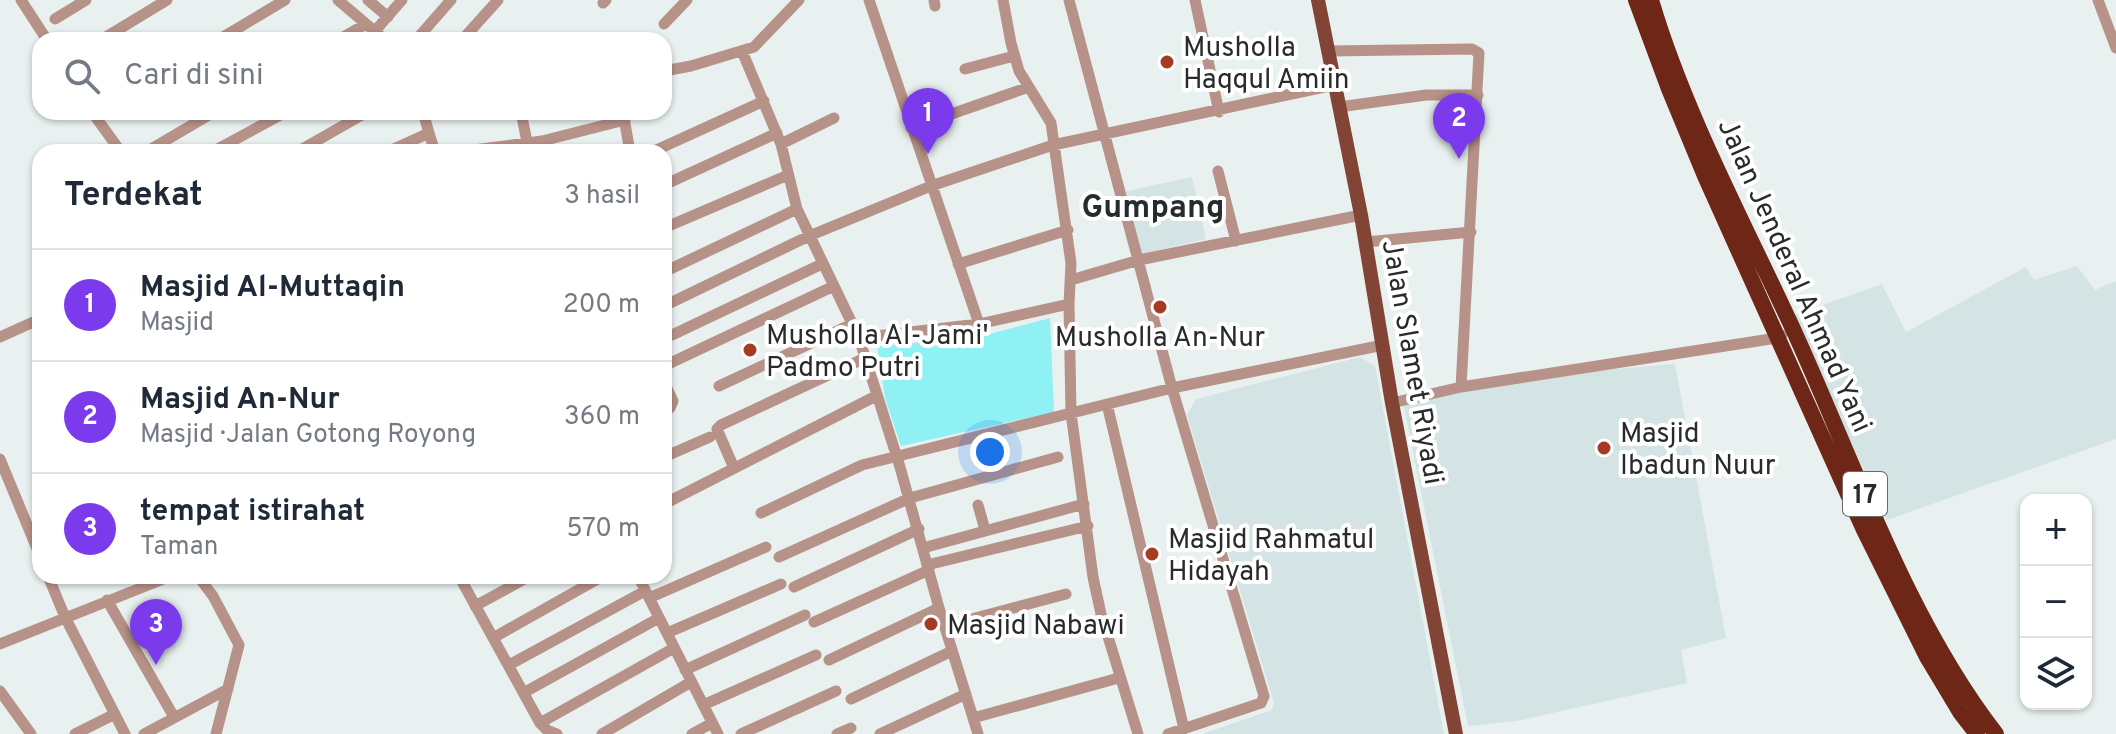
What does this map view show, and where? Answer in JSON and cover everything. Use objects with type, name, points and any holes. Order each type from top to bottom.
[{"type":"highway","name":"Jalan Jenderal Ahmad Yani","points":[[1636,0],[1675,104],[1864,530],[1914,633],[1960,712],[1977,734]]},
{"type":"highway","name":"Jalan Jenderal Ahmad Yani","points":[[1651,0],[1687,95],[1858,480],[1918,606],[1972,703],[1996,734]]},
{"type":"main road","name":"Jalan Slamet Riyadi","points":[[1318,0],[1361,215],[1392,403],[1456,734]]},
{"type":"street","points":[[21,0],[42,32]]},
{"type":"street","points":[[55,19],[86,0]]},
{"type":"street","points":[[114,32],[167,0]]},
{"type":"street","points":[[231,32],[285,0]]},
{"type":"street","points":[[338,0],[376,32]]},
{"type":"street","points":[[368,0],[388,17]]},
{"type":"street","points":[[360,32],[388,17],[402,0]]},
{"type":"street","points":[[423,32],[451,0]]},
{"type":"street","points":[[469,32],[498,0]]},
{"type":"street","points":[[664,24],[687,0]]},
{"type":"street","points":[[672,70],[742,51],[763,40],[799,0]]},
{"type":"street","points":[[869,0],[979,324]]},
{"type":"street","points":[[1003,0],[1014,56],[1051,123],[1068,230],[1071,413],[1093,577],[1101,614],[1138,734]]},
{"type":"street","points":[[1069,0],[1172,388],[1264,696],[1261,703],[1168,734]]},
{"type":"street","points":[[1195,0],[1219,112]]},
{"type":"street","points":[[2098,0],[2112,23],[2116,48]]},
{"type":"street","points":[[1328,51],[1472,49],[1479,53],[1461,387]]},
{"type":"street","points":[[742,51],[779,138],[797,209],[859,338],[910,498],[939,608],[978,734]]},
{"type":"street","points":[[965,69],[1014,56]]},
{"type":"street","points":[[672,302],[809,236],[931,186],[1053,145],[1334,85]]},
{"type":"street","points":[[911,128],[1029,87]]},
{"type":"street","points":[[1339,107],[1426,95],[1478,95]]},
{"type":"street","points":[[670,144],[764,101]]},
{"type":"street","points":[[672,182],[834,118]]},
{"type":"street","points":[[99,120],[115,144]]},
{"type":"street","points":[[160,144],[200,120]]},
{"type":"street","points":[[227,144],[271,120]]},
{"type":"street","points":[[311,144],[353,120]]},
{"type":"street","points":[[425,120],[432,144]]},
{"type":"street","points":[[523,120],[527,144]]},
{"type":"street","points":[[537,144],[612,120]]},
{"type":"street","points":[[625,120],[629,144]]},
{"type":"street","points":[[405,144],[429,133]]},
{"type":"street","points":[[1218,171],[1236,241]]},
{"type":"street","points":[[672,225],[788,175]]},
{"type":"street","points":[[672,268],[797,209]]},
{"type":"street","points":[[1071,280],[1139,260],[1361,215]]},
{"type":"street","points":[[958,264],[1068,230]]},
{"type":"street","points":[[1366,242],[1471,232]]},
{"type":"street","points":[[672,335],[822,264]]},
{"type":"street","points":[[672,362],[834,286]]},
{"type":"street","points":[[859,338],[979,324],[1069,304]]},
{"type":"street","points":[[0,337],[32,323]]},
{"type":"street","points":[[719,386],[852,324]]},
{"type":"street","points":[[1392,403],[1461,387],[1777,338],[1793,329]]},
{"type":"street","points":[[761,513],[862,465],[1172,388],[1383,345]]},
{"type":"street","points":[[734,468],[719,437],[717,429],[721,425],[865,358]]},
{"type":"street","points":[[672,500],[876,396]]},
{"type":"street","points":[[1107,404],[1184,729]]},
{"type":"street","points":[[672,454],[710,437]]},
{"type":"street","points":[[779,557],[910,498],[1058,457]]},
{"type":"street","points":[[0,459],[32,537]]},
{"type":"street","points":[[923,548],[1084,504]]},
{"type":"street","points":[[978,505],[985,530]]},
{"type":"street","points":[[602,734],[688,676],[928,567],[1088,526]]},
{"type":"street","points":[[794,587],[919,529]]},
{"type":"street","points":[[509,665],[647,595],[766,547]]},
{"type":"street","points":[[51,584],[125,734]]},
{"type":"street","points":[[0,644],[150,584]]},
{"type":"street","points":[[204,584],[239,645],[216,734]]},
{"type":"street","points":[[463,584],[540,723],[557,734]]},
{"type":"street","points":[[475,606],[515,584]]},
{"type":"street","points":[[493,638],[589,584]]},
{"type":"street","points":[[642,584],[715,728],[692,734]]},
{"type":"street","points":[[667,633],[781,584]]},
{"type":"street","points":[[945,626],[1066,594]]},
{"type":"street","points":[[107,600],[174,717]]},
{"type":"street","points":[[829,660],[939,608]]},
{"type":"street","points":[[525,692],[659,618]]},
{"type":"street","points":[[540,723],[674,648]]},
{"type":"street","points":[[851,699],[952,651]]},
{"type":"street","points":[[703,705],[816,655]]},
{"type":"street","points":[[973,718],[1115,679]]},
{"type":"street","points":[[144,734],[228,689]]},
{"type":"street","points":[[0,691],[31,734]]},
{"type":"street","points":[[741,734],[836,691]]},
{"type":"street","points":[[880,734],[966,694]]},
{"type":"street","points":[[75,734],[115,714]]},
{"type":"street","points":[[837,734],[851,728]]},
{"type":"shaded area","points":[[1192,177],[1206,239],[1137,255],[1123,192]]},
{"type":"shaded area","points":[[2077,266],[2095,290],[2116,281],[2116,439],[1887,520],[1792,316],[1882,284],[1906,332],[2026,267],[2034,280]]},
{"type":"shaded area","points":[[1050,318],[1054,412],[901,446],[885,398],[877,346],[975,338]]},
{"type":"shaded area","points":[[1360,357],[1375,366],[1444,734],[1202,734],[1272,710],[1274,703],[1187,415],[1196,399]]},
{"type":"shaded area","points":[[1675,364],[1726,638],[1681,650],[1687,683],[1517,721],[1468,726],[1403,402],[1544,375]]},
{"type":"place","name":"Musholla Haqqul Amiin","points":[[1167,62]]},
{"type":"place","name":"Masjid Al-Muttaqin","points":[[928,154]]},
{"type":"place","name":"Masjid An-Nur","points":[[1459,159]]},
{"type":"place","name":"Musholla An-Nur","points":[[1160,307]]},
{"type":"place","name":"Musholla Al-Jami' Padmo Putri","points":[[750,350]]},
{"type":"place","name":"Masjid Ibadun Nuur","points":[[1604,448]]},
{"type":"place","name":"Masjid Rahmatul Hidayah","points":[[1152,554]]},
{"type":"place","name":"Masjid Nabawi","points":[[931,624]]},
{"type":"place","name":"tempat istirahat","points":[[156,665]]},
{"type":"district","name":"Gumpang","points":[[1153,206]]}]
